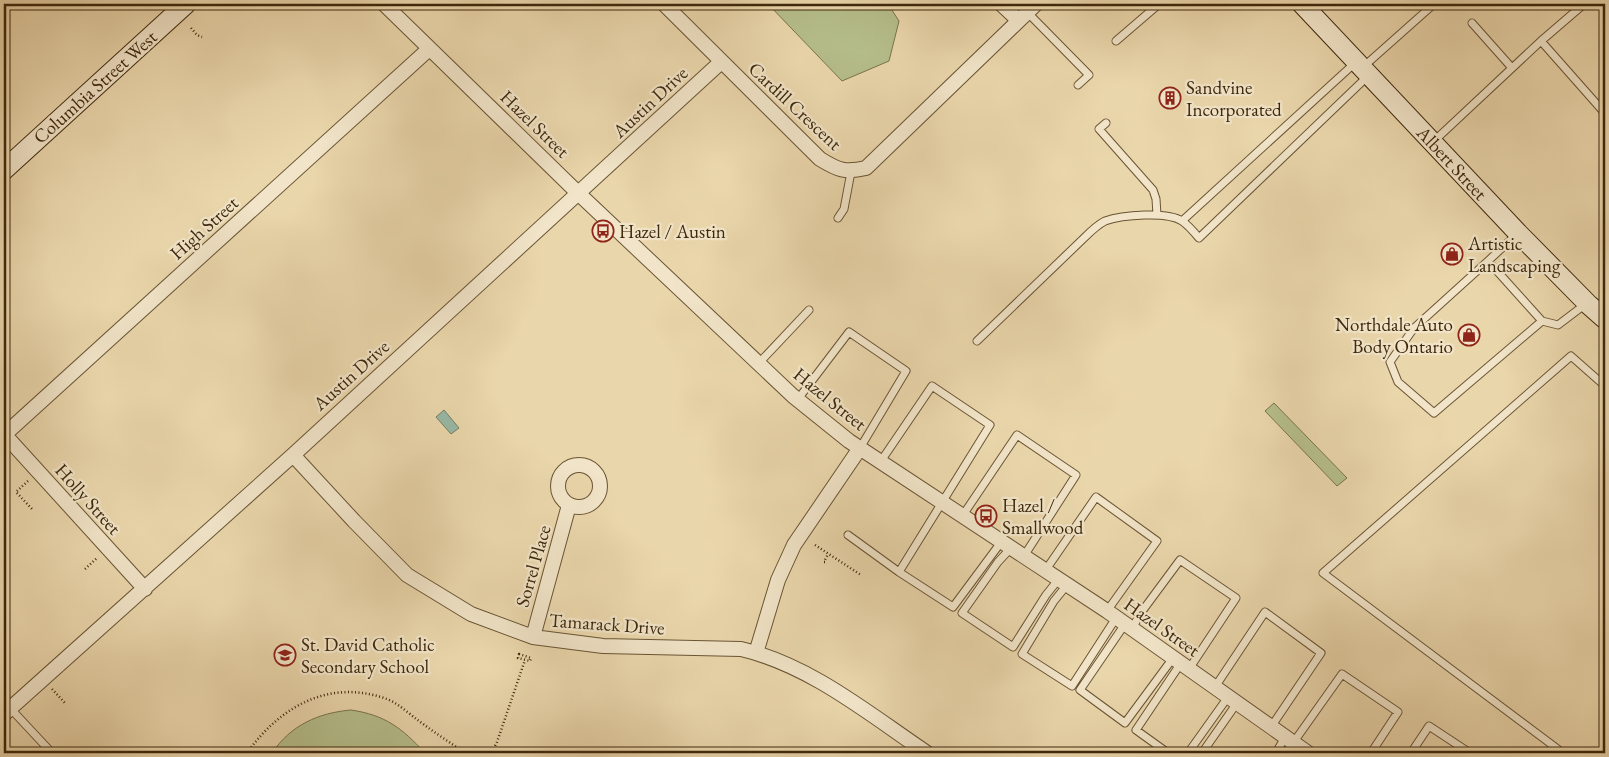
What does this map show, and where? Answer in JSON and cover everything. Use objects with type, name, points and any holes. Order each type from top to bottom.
[{"type":"street","name":"Columbia Street West","points":[[4,170],[186,4]]},
{"type":"street","name":"Hazel Street","points":[[384,4],[578,193],[798,399],[860,448],[1120,620],[1271,727],[1288,744],[1308,753]]},
{"type":"street","name":"Cardill Crescent","points":[[664,4],[820,159],[837,169],[851,172],[866,168],[1027,12]]},
{"type":"street","points":[[1001,4],[1027,12]]},
{"type":"street","name":"Albert Street","points":[[1302,4],[1518,233],[1605,319]]},
{"type":"street","name":"High Street","points":[[4,434],[429,49]]},
{"type":"street","name":"Austin Drive","points":[[7,711],[145,589],[721,62]]},
{"type":"street","name":"Holly Street","points":[[4,434],[145,589]]},
{"type":"street","points":[[756,653],[778,580],[794,545],[860,448]]},
{"type":"street","name":"Tamarack Drive","points":[[293,454],[406,575],[471,614],[533,636],[604,646],[741,649],[756,653],[823,683],[926,753]]},
{"type":"street","name":"Sorrel Place","points":[[533,636],[569,505]]},
{"type":"lane","points":[[1116,41],[1159,4]]},
{"type":"lane","points":[[1182,221],[1362,68],[1434,4]]},
{"type":"lane","points":[[1433,142],[1584,4]]},
{"type":"lane","points":[[1027,12],[1089,75],[1078,85]]},
{"type":"lane","points":[[1472,23],[1512,68]]},
{"type":"lane","points":[[1542,41],[1602,110]]},
{"type":"lane","points":[[977,341],[1008,309],[1100,224],[1106,221],[1126,217],[1157,215],[1173,217],[1182,221],[1199,238],[1362,68]]},
{"type":"lane","points":[[1106,122],[1099,129],[1154,190],[1157,215]]},
{"type":"lane","points":[[838,218],[844,209],[851,172]]},
{"type":"lane","points":[[1518,233],[1414,328],[1390,362],[1398,382],[1434,414],[1542,321]]},
{"type":"lane","points":[[1488,261],[1542,321],[1558,325],[1587,303]]},
{"type":"lane","points":[[759,364],[809,310]]},
{"type":"lane","points":[[798,399],[849,332],[906,371],[860,448]]},
{"type":"lane","points":[[1563,753],[1323,573],[1571,356],[1605,386]]},
{"type":"lane","points":[[881,462],[932,386],[990,425],[899,572]]},
{"type":"lane","points":[[963,515],[1017,435],[1076,475],[1024,556]]},
{"type":"lane","points":[[1045,571],[1096,497],[1157,540],[1120,620],[1080,690],[1125,723],[1181,663],[1236,598],[1180,560],[1140,614],[1120,620],[1072,686],[1022,654],[1054,601],[1062,582]]},
{"type":"lane","points":[[848,535],[953,608],[1006,544]]},
{"type":"lane","points":[[1006,544],[998,562],[962,613],[1014,647],[1046,595],[1062,582]]},
{"type":"lane","points":[[1214,687],[1265,612],[1321,653],[1271,727]]},
{"type":"lane","points":[[1168,753],[1136,730],[1181,663]]},
{"type":"lane","points":[[1276,753],[1288,744],[1342,674],[1398,712],[1371,753]]},
{"type":"lane","points":[[1188,753],[1233,700]]},
{"type":"lane","points":[[1202,753],[1233,700]]},
{"type":"lane","points":[[7,711],[52,753]]},
{"type":"lane","points":[[1411,753],[1429,726],[1470,753]]},
{"type":"path","points":[[191,28],[197,35],[202,37]]},
{"type":"path","points":[[28,481],[16,492],[32,509]]},
{"type":"path","points":[[815,545],[861,575]]},
{"type":"path","points":[[825,562],[828,554]]},
{"type":"path","points":[[85,569],[97,558]]},
{"type":"path","points":[[520,654],[531,658],[530,661],[525,660],[518,658],[520,654]]},
{"type":"path","points":[[488,753],[493,750],[497,742],[525,660]]},
{"type":"path","points":[[4,686],[7,690]]},
{"type":"path","points":[[52,689],[65,704]]},
{"type":"path","points":[[247,753],[265,730],[294,707],[320,695],[351,691],[385,698],[466,753]]},
{"type":"green space","points":[[768,4],[888,4],[899,21],[889,61],[842,81]]},
{"type":"green space","points":[[1274,403],[1347,478],[1337,486],[1265,411]]},
{"type":"green space","points":[[351,710],[374,715],[392,724],[409,736],[425,753],[272,753],[279,743],[306,722],[327,714]]},
{"type":"shaded area","points":[[444,410],[459,428],[451,434],[436,417]]},
{"type":"place","name":"Sandvine Incorporated","points":[[1170,98]]},
{"type":"place","name":"Hazel / Austin","points":[[603,231]]},
{"type":"place","name":"Artistic Landscaping","points":[[1452,254]]},
{"type":"place","name":"Northdale Auto Body Ontario","points":[[1469,335]]},
{"type":"place","name":"Hazel / Smallwood","points":[[986,516]]},
{"type":"place","name":"St. David Catholic Secondary School","points":[[285,655]]}]
